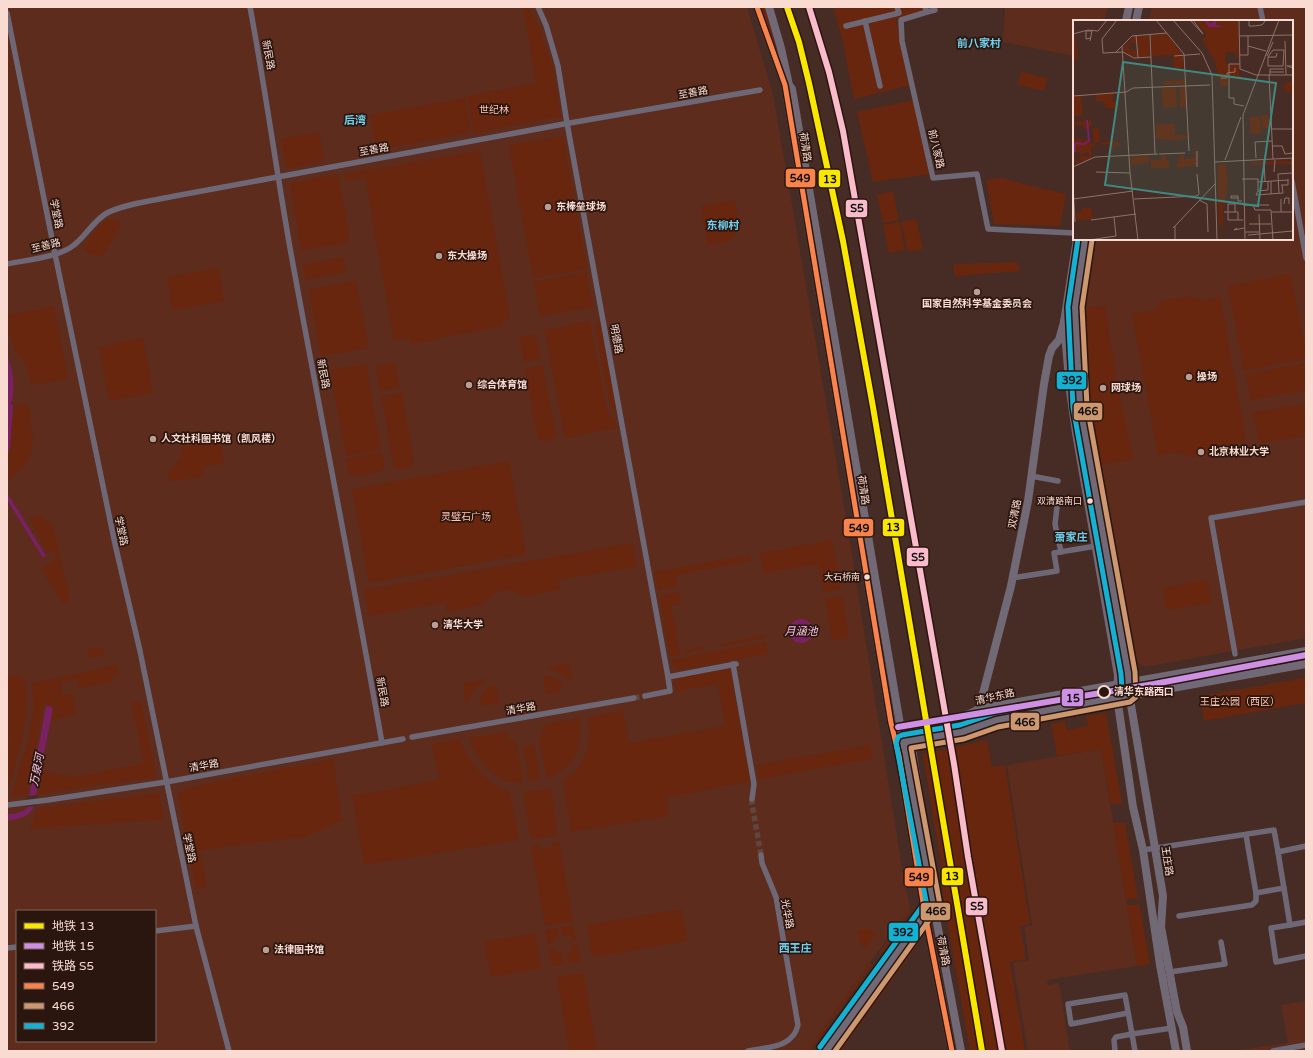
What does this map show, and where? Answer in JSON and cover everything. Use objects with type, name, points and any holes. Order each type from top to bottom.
[{"type":"main road","name":"荷清路","points":[[757,7],[785,85],[894,736],[925,914],[952,1051]]},
{"type":"main road","name":"荷清路","points":[[769,7],[781,48],[789,85],[792,89],[903,742],[960,1051]]},
{"type":"main road","points":[[1126,20],[1129,7]]},
{"type":"main road","points":[[1136,20],[1139,7]]},
{"type":"main road","name":"双清路","points":[[979,709],[1012,578],[1028,501],[1049,356],[1052,348],[1059,340],[1064,322],[1077,240]]},
{"type":"main road","points":[[1085,240],[1075,307],[1076,363],[1080,407],[1128,677]]},
{"type":"main road","name":"双清路","points":[[1064,322],[1075,426],[1118,675],[1117,684]]},
{"type":"main road","name":"清华东路","points":[[901,728],[953,720],[979,709],[1117,684],[1128,677],[1306,651]]},
{"type":"main road","points":[[901,728],[894,736],[903,742],[918,740],[962,732],[996,720],[1306,664]]},
{"type":"main road","name":"王庄路","points":[[1128,677],[1129,695],[1163,896],[1162,927],[1177,1012],[1184,1027],[1187,1051]]},
{"type":"main road","points":[[1117,684],[1117,697],[1132,807],[1143,850],[1160,966],[1176,1051]]},
{"type":"main road","points":[[826,1051],[933,903],[934,886],[912,749],[913,744],[918,740]]},
{"type":"street","name":"新民路","points":[[250,7],[290,246],[360,617],[382,743]]},
{"type":"street","name":"明德路","points":[[538,7],[546,25],[558,66],[567,123],[668,677]]},
{"type":"street","points":[[846,26],[899,13],[897,7]]},
{"type":"street","points":[[1260,7],[1263,20]]},
{"type":"street","points":[[926,10],[935,10]]},
{"type":"street","name":"前八家路","points":[[926,10],[901,20],[902,41],[934,178],[977,174],[988,229],[1073,232]]},
{"type":"street","name":"学堂路","points":[[7,13],[114,544],[140,651],[196,926],[229,1051]]},
{"type":"street","points":[[865,21],[880,86]]},
{"type":"street","name":"至善路","points":[[7,264],[62,253],[74,246],[97,220],[107,213],[119,208],[175,196],[567,123],[760,90]]},
{"type":"street","points":[[1293,186],[1306,258]]},
{"type":"street","points":[[1031,476],[1058,481]]},
{"type":"street","points":[[1058,499],[1055,524],[1061,552]]},
{"type":"street","points":[[1235,654],[1211,518],[1306,502]]},
{"type":"street","points":[[1012,578],[1057,571],[1054,554],[1096,546]]},
{"type":"street","points":[[645,696],[670,691],[668,677],[734,664],[754,784],[752,799]]},
{"type":"street","name":"清华路","points":[[412,738],[634,698]]},
{"type":"street","name":"清华路","points":[[7,805],[166,782],[403,739]]},
{"type":"street","points":[[1143,850],[1274,830],[1290,925]]},
{"type":"street","points":[[1179,916],[1252,905],[1256,901],[1246,834]]},
{"type":"street","points":[[1278,852],[1306,846]]},
{"type":"street","name":"光华路","points":[[748,1051],[781,1045],[791,1039],[798,1025],[776,897],[762,864],[761,855]]},
{"type":"street","points":[[1256,893],[1284,888]]},
{"type":"street","points":[[1306,922],[1271,928],[1276,962],[1306,956]]},
{"type":"street","points":[[156,931],[196,926]]},
{"type":"street","points":[[1170,972],[1224,964],[1221,942]]},
{"type":"street","points":[[1128,1013],[1071,1024],[1068,1004],[1125,995],[1135,1051]]},
{"type":"street","points":[[1115,1051],[1114,1040],[1116,1037],[1172,1028]]},
{"type":"street","points":[[1273,1051],[1306,1046]]},
{"type":"shaded area","name":"清华大学","points":[[7,7],[747,7],[773,94],[845,512],[904,880],[910,907],[909,911],[876,954],[807,1051],[7,1051]]},
{"type":"shaded area","points":[[1005,7],[1108,7],[1104,20],[1073,20],[1073,56],[1003,42]]},
{"type":"shaded area","name":"北京林业大学","points":[[1152,7],[1306,7],[1306,638],[1145,667],[1134,660],[1109,525],[1109,513],[1084,392],[1080,328],[1087,278],[1095,240],[1293,240],[1293,20],[1149,20]]},
{"type":"shaded area","points":[[1101,749],[1137,966],[1047,980],[1048,985],[1059,983],[1070,1051],[1028,1051],[1013,963],[1029,960],[1024,927],[1032,925],[1007,765]]},
{"type":"shaded area","points":[[1306,1001],[1306,1051],[1234,1051],[1288,1043],[1281,1005]]},
{"type":"green space","name":"世纪林","points":[[523,7],[528,7],[540,29],[553,68],[561,116],[474,133],[467,96],[536,83]]},
{"type":"green space","points":[[758,7],[766,7],[776,36],[779,57]]},
{"type":"green space","points":[[833,7],[923,7],[924,12],[896,19],[910,85],[854,99],[842,38]]},
{"type":"green space","points":[[1021,72],[1048,78],[1044,91],[1018,85]]},
{"type":"green space","points":[[465,98],[471,132],[377,150],[370,115]]},
{"type":"green space","points":[[914,100],[930,174],[873,182],[857,112]]},
{"type":"green space","points":[[319,132],[324,161],[287,168],[281,139]]},
{"type":"green space","name":"东棒垒球场","points":[[563,136],[587,269],[533,278],[509,145]]},
{"type":"green space","name":"东大操场","points":[[480,151],[510,318],[502,320],[503,326],[411,344],[409,338],[394,341],[365,177],[346,181],[345,174]]},
{"type":"green space","points":[[338,174],[350,242],[301,250],[290,183]]},
{"type":"green space","points":[[1000,178],[1066,194],[1060,226],[994,224],[986,180]]},
{"type":"green space","points":[[893,191],[899,220],[883,223],[877,195]]},
{"type":"green space","points":[[734,200],[740,227],[730,241],[707,245],[701,206]]},
{"type":"green space","points":[[111,219],[118,219],[120,226],[103,256],[88,254],[85,246],[99,226]]},
{"type":"green space","points":[[916,219],[923,249],[908,252],[901,222]]},
{"type":"green space","points":[[899,222],[905,250],[889,253],[883,225]]},
{"type":"green space","points":[[343,257],[346,272],[306,280],[303,265]]},
{"type":"green space","points":[[1017,262],[1020,271],[955,276],[953,264]]},
{"type":"green space","points":[[219,268],[224,301],[172,310],[167,277]]},
{"type":"green space","points":[[586,272],[593,307],[540,316],[534,282]]},
{"type":"green space","points":[[1290,274],[1306,352],[1306,359],[1244,371],[1228,286]]},
{"type":"green space","points":[[356,281],[369,348],[321,356],[309,289]]},
{"type":"green space","name":"操场","points":[[1191,296],[1202,300],[1220,297],[1246,441],[1227,445],[1218,453],[1190,457],[1176,452],[1158,455],[1132,314],[1156,310],[1160,301]]},
{"type":"green space","points":[[54,306],[68,379],[31,385],[27,368],[22,358],[14,349],[7,328],[7,315]]},
{"type":"green space","name":"网球场","points":[[1105,306],[1117,385],[1133,459],[1099,466],[1088,391],[1082,308]]},
{"type":"green space","points":[[600,318],[618,416],[609,401],[595,328]]},
{"type":"green space","points":[[590,321],[608,415],[610,415],[615,421],[617,428],[565,438],[562,425],[592,418],[562,424],[545,330]]},
{"type":"green space","points":[[535,334],[541,359],[524,362],[519,337]]},
{"type":"green space","points":[[143,338],[153,393],[109,401],[99,347]]},
{"type":"green space","points":[[395,362],[400,387],[380,391],[376,366]]},
{"type":"green space","points":[[1306,363],[1306,390],[1251,400],[1246,374]]},
{"type":"green space","points":[[366,364],[381,450],[346,456],[330,370]]},
{"type":"green space","points":[[542,365],[556,436],[548,441],[538,439],[525,369]]},
{"type":"green space","points":[[402,393],[414,462],[410,467],[400,469],[394,467],[381,396]]},
{"type":"green space","points":[[28,404],[32,427],[32,443],[29,459],[19,472],[7,482],[7,457],[10,448],[14,405]]},
{"type":"green space","points":[[1306,404],[1306,436],[1259,443],[1253,412]]},
{"type":"green space","points":[[218,431],[224,463],[202,467],[203,476],[170,482],[168,471],[179,461],[182,452],[181,437]]},
{"type":"green space","points":[[382,452],[385,465],[382,471],[354,477],[348,472],[346,459]]},
{"type":"green space","name":"灵璧石广场","points":[[509,461],[526,554],[369,583],[352,489]]},
{"type":"green space","points":[[40,516],[53,525],[70,602],[63,603],[41,569],[57,558],[53,550],[48,554],[29,518]]},
{"type":"green space","points":[[832,540],[841,589],[824,592],[818,564],[764,573],[760,553]]},
{"type":"green space","points":[[632,543],[636,567],[558,580],[560,590],[524,596],[512,591],[499,591],[492,595],[482,605],[447,612],[446,602],[369,616],[364,590]]},
{"type":"green space","points":[[750,555],[751,561],[676,575],[678,586],[658,590],[654,572]]},
{"type":"green space","points":[[1207,580],[1211,603],[1166,610],[1163,588]]},
{"type":"green space","points":[[679,592],[681,604],[671,606],[680,655],[670,656],[659,596]]},
{"type":"green space","points":[[842,596],[849,634],[847,638],[832,641],[825,599]]},
{"type":"green space","points":[[764,635],[765,638],[720,647],[720,644]]},
{"type":"green space","points":[[766,642],[768,654],[678,670],[673,666],[671,660]]},
{"type":"green space","points":[[704,646],[705,649],[685,653],[685,650]]},
{"type":"green space","points":[[102,647],[104,655],[89,658],[87,650]]},
{"type":"green space","points":[[568,664],[572,678],[570,681],[559,672],[546,668]]},
{"type":"green space","points":[[117,665],[119,675],[112,676],[113,681],[79,688],[77,679],[60,682],[63,695],[72,693],[76,714],[52,720],[54,706],[44,704],[27,796],[11,797],[28,739],[34,706],[32,683]]},
{"type":"green space","points":[[730,668],[751,781],[666,798],[669,816],[571,832],[563,781],[578,768],[586,754],[589,737],[588,717],[623,711],[629,743],[725,726],[718,684],[676,691],[674,678]]},
{"type":"green space","points":[[19,674],[23,677],[27,695],[23,735],[9,789],[7,776],[7,745],[10,744],[7,730],[7,677]]},
{"type":"green space","points":[[543,676],[557,679],[561,683],[562,686],[559,692],[546,694]]},
{"type":"green space","points":[[492,678],[476,688],[466,705],[463,686],[465,683]]},
{"type":"green space","name":"王庄公园（西区）","points":[[1306,678],[1306,703],[1204,721],[1200,696]]},
{"type":"green space","points":[[496,685],[499,703],[483,706],[479,700],[482,695],[486,690]]},
{"type":"green space","points":[[141,701],[156,777],[38,794],[43,771],[76,777],[144,763],[132,703]]},
{"type":"green space","points":[[1106,713],[1122,803],[1111,805],[1101,749],[1057,756],[1051,724],[1065,721],[1067,730],[1088,726],[1086,716]]},
{"type":"green space","points":[[580,718],[580,738],[575,756],[565,769],[547,778],[539,740],[543,731],[543,725]]},
{"type":"green space","points":[[508,732],[509,738],[517,745],[523,782],[504,780],[496,776],[477,755],[469,738]]},
{"type":"green space","points":[[460,739],[479,772],[492,783],[510,792],[519,840],[364,865],[352,796],[439,780],[432,744]]},
{"type":"green space","points":[[987,740],[992,767],[1005,765],[1030,924],[1020,926],[1026,959],[1010,962],[1025,1051],[970,1051],[944,902],[940,858],[923,754]]},
{"type":"green space","points":[[534,745],[540,779],[529,781],[523,747]]},
{"type":"green space","points":[[870,745],[872,759],[759,779],[757,765]]},
{"type":"green space","points":[[333,759],[342,820],[305,837],[200,850],[207,886],[196,889],[178,795],[186,788]]},
{"type":"green space","points":[[550,788],[558,835],[531,839],[523,792]]},
{"type":"green space","points":[[159,793],[164,819],[30,829],[38,808]]},
{"type":"green space","points":[[1113,823],[1125,823],[1138,898],[1126,900]]},
{"type":"green space","points":[[559,842],[573,921],[545,926],[531,846],[540,844],[541,850],[552,848],[551,843]]},
{"type":"green space","points":[[914,904],[915,905],[881,954],[879,953]]},
{"type":"green space","points":[[1139,904],[1150,964],[1137,966],[1127,905]]},
{"type":"green space","points":[[681,909],[687,941],[593,957],[587,925]]},
{"type":"green space","points":[[573,925],[576,940],[571,941],[570,935],[563,936],[561,927]]},
{"type":"green space","points":[[558,928],[559,937],[553,938],[554,943],[548,944],[545,930]]},
{"type":"green space","points":[[868,929],[876,933],[866,948],[860,944],[858,931]]},
{"type":"green space","points":[[535,933],[541,968],[491,977],[485,942]]},
{"type":"green space","points":[[918,938],[918,944],[841,1051],[834,1051]]},
{"type":"green space","points":[[577,944],[580,961],[569,963],[567,953],[572,952],[571,945]]},
{"type":"green space","points":[[555,948],[556,954],[562,953],[564,963],[552,966],[549,949]]},
{"type":"green space","points":[[870,963],[872,965],[810,1051],[807,1051]]},
{"type":"green space","points":[[583,973],[597,1051],[569,1051],[557,977]]},
{"type":"water","points":[[7,355],[13,377],[12,401],[7,401]]},
{"type":"water","points":[[7,405],[13,405],[10,448],[7,456]]},
{"type":"water","points":[[8,494],[46,556],[43,558],[7,500]]},
{"type":"water","name":"月涵池","points":[[801,619],[810,622],[813,631],[810,640],[801,643],[792,640],[789,631],[792,622]]},
{"type":"water","points":[[49,706],[53,708],[33,809],[18,819],[7,821],[7,814],[17,813],[27,808],[46,707]]},
{"type":"pier","points":[[38,795],[36,806],[25,807],[27,796]]},
{"type":"waterway","name":"万泉河","points":[[7,408],[8,393]]},
{"type":"tunnel","points":[[634,698],[645,696]]},
{"type":"tunnel","points":[[752,799],[761,855]]},
{"type":"metro line","name":"13","points":[[787,7],[799,42],[809,83],[843,241],[873,407],[982,1051]]},
{"type":"metro line","name":"15","points":[[898,727],[1154,684],[1306,655]]},
{"type":"rail line","name":"S5","points":[[809,7],[829,72],[843,131],[954,764],[968,857],[1002,1051]]},
{"type":"transit line","name":"549","points":[[757,7],[785,85],[891,723],[899,756],[925,914],[952,1051]]},
{"type":"transit line","name":"392","points":[[820,1047],[926,901],[896,743],[898,737],[902,735],[960,725],[995,713],[1122,689],[1121,674],[1073,407],[1068,307],[1078,240]]},
{"type":"transit line","name":"466","points":[[835,1051],[940,905],[911,748],[964,739],[998,727],[1130,702],[1136,697],[1135,672],[1087,406],[1082,307],[1092,240]]},
{"type":"place","name":"东棒垒球场","points":[[548,207]]},
{"type":"place","name":"东大操场","points":[[439,256]]},
{"type":"place","name":"国家自然科学基金委员会","points":[[977,292]]},
{"type":"place","name":"操场","points":[[1189,377]]},
{"type":"place","name":"综合体育馆","points":[[469,385]]},
{"type":"place","name":"网球场","points":[[1103,388]]},
{"type":"place","name":"人文社科图书馆（凯风楼）","points":[[153,439]]},
{"type":"place","name":"北京林业大学","points":[[1201,452]]},
{"type":"place","name":"双清路南口","points":[[1090,501]]},
{"type":"place","name":"大石桥南","points":[[867,577]]},
{"type":"place","name":"清华大学","points":[[435,625]]},
{"type":"place","name":"清华东路西口","points":[[1104,692]]},
{"type":"place","name":"法律图书馆","points":[[266,950]]},
{"type":"district","name":"前八家村","points":[[979,43]]},
{"type":"district","name":"后湾","points":[[355,120]]},
{"type":"district","name":"东柳村","points":[[723,225]]},
{"type":"district","name":"萧家庄","points":[[1071,537]]},
{"type":"district","name":"西王庄","points":[[795,948]]}]
